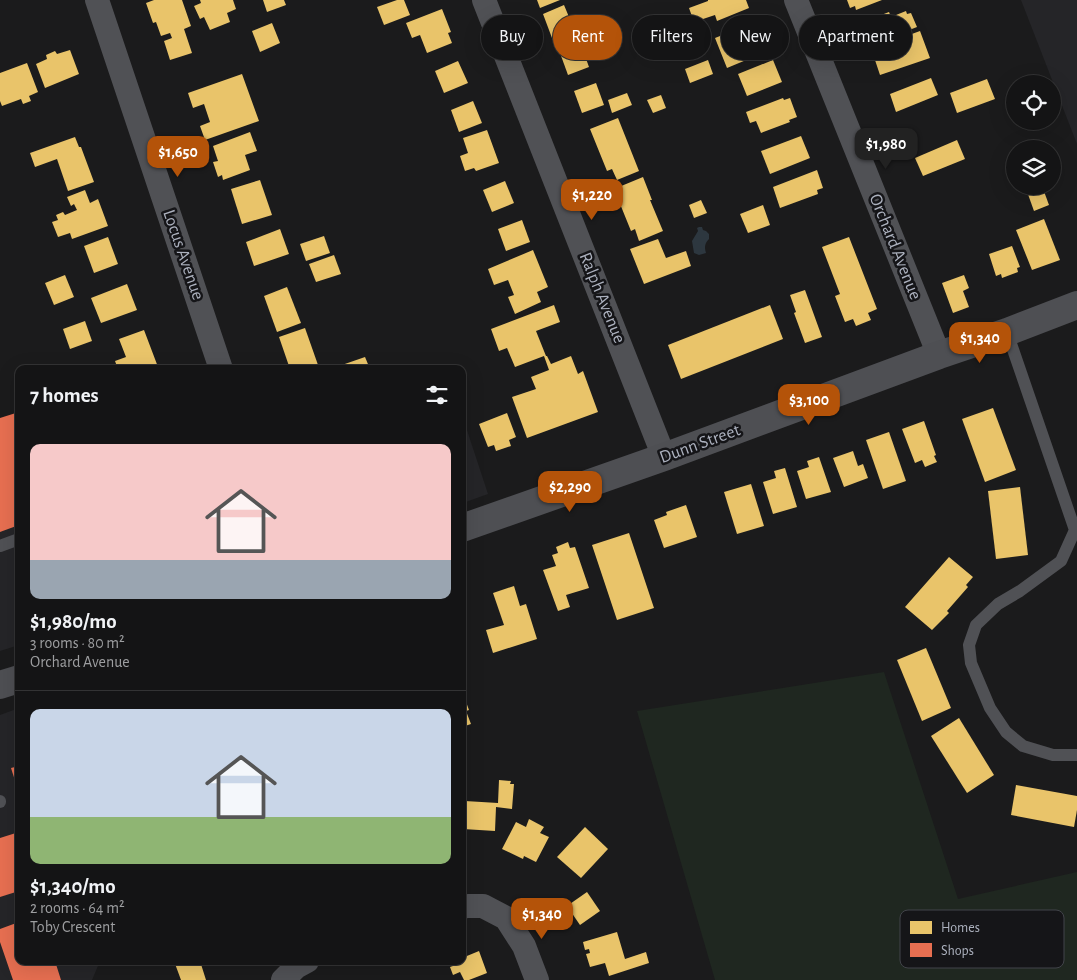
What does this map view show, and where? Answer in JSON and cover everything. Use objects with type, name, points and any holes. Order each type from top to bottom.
[{"type":"street","name":"Locus Avenue","points":[[98,0],[216,365]]},
{"type":"street","name":"Ralph Avenue","points":[[484,0],[664,457]]},
{"type":"street","name":"Orchard Avenue","points":[[796,0],[939,355]]},
{"type":"street","name":"Dunn Street","points":[[466,527],[664,457],[1077,305]]},
{"type":"street","points":[[0,685],[15,680]]},
{"type":"street","points":[[466,906],[483,906],[506,918],[524,946],[537,980]]},
{"type":"street","points":[[283,980],[300,965]]},
{"type":"lane","points":[[1007,332],[1076,531],[1061,561],[1020,591],[998,604],[976,625],[969,644],[971,663],[990,708],[1006,732],[1023,746],[1054,755],[1077,755]]},
{"type":"lane","points":[[0,546],[15,540]]},
{"type":"shaded area","points":[[1021,0],[1077,0],[1077,144],[1061,103],[1061,75],[1050,75]]},
{"type":"shaded area","points":[[699,227],[702,227],[709,234],[709,239],[705,245],[706,253],[699,255],[694,253],[692,241]]},
{"type":"shaded area","points":[[15,418],[15,646],[0,651],[0,423]]},
{"type":"shaded area","points":[[466,427],[488,494],[466,502]]},
{"type":"shaded area","points":[[884,672],[958,899],[1077,872],[1077,980],[715,980],[637,711]]},
{"type":"shaded area","points":[[15,709],[15,965],[98,965],[92,980],[0,980],[0,715]]},
{"type":"building: Homes","points":[[154,0],[182,0],[191,26],[184,29],[192,53],[170,60],[164,41],[172,38],[170,33],[161,36],[156,22],[153,23],[146,3]]},
{"type":"building: Homes","points":[[200,0],[233,0],[236,9],[227,13],[230,22],[210,30],[204,17],[200,19],[194,6],[201,3]]},
{"type":"building: Homes","points":[[263,0],[284,0],[286,5],[267,12]]},
{"type":"building: Homes","points":[[397,0],[404,0],[410,15],[384,25],[377,7]]},
{"type":"building: Homes","points":[[537,0],[560,0],[540,8]]},
{"type":"building: Homes","points":[[746,0],[749,8],[732,15],[721,15],[721,19],[717,21],[715,15],[692,15],[689,8],[708,1]]},
{"type":"building: Homes","points":[[847,0],[882,0],[856,10],[855,6],[850,8]]},
{"type":"building: Homes","points":[[564,5],[568,15],[553,15],[553,41],[543,14]]},
{"type":"building: Homes","points":[[442,9],[451,32],[448,33],[452,43],[427,53],[420,35],[412,38],[406,23]]},
{"type":"building: Homes","points":[[906,11],[907,14],[911,13],[912,15],[896,15]]},
{"type":"building: Homes","points":[[912,15],[917,27],[912,29]]},
{"type":"building: Homes","points":[[272,23],[280,43],[260,52],[252,31]]},
{"type":"building: Homes","points":[[920,31],[930,58],[880,75],[875,60],[912,60],[912,34]]},
{"type":"building: Homes","points":[[721,36],[721,53],[715,38]]},
{"type":"building: Homes","points":[[70,50],[79,74],[45,88],[36,64],[47,59],[46,55],[55,51],[57,54]]},
{"type":"building: Homes","points":[[563,60],[586,60],[589,67],[568,75]]},
{"type":"building: Homes","points":[[708,60],[713,74],[690,83],[685,69]]},
{"type":"building: Homes","points":[[724,60],[746,60],[727,68]]},
{"type":"building: Homes","points":[[773,60],[782,82],[747,96],[738,74]]},
{"type":"building: Homes","points":[[458,61],[468,83],[444,93],[435,71]]},
{"type":"building: Homes","points":[[27,63],[38,92],[29,96],[31,101],[23,104],[21,99],[2,106],[0,101],[0,73]]},
{"type":"building: Homes","points":[[242,74],[259,121],[205,140],[200,126],[210,122],[204,104],[193,108],[188,93]]},
{"type":"building: Homes","points":[[931,78],[938,95],[896,112],[890,94]]},
{"type":"building: Homes","points":[[987,79],[995,99],[957,113],[950,93]]},
{"type":"building: Homes","points":[[596,83],[604,105],[582,113],[574,91]]},
{"type":"building: Homes","points":[[627,93],[632,105],[612,113],[608,100]]},
{"type":"building: Homes","points":[[661,95],[666,108],[653,113],[647,100]]},
{"type":"building: Homes","points":[[783,98],[784,100],[790,98],[797,117],[789,120],[790,122],[761,133],[756,121],[750,123],[746,112]]},
{"type":"building: Homes","points":[[473,101],[482,123],[459,132],[451,110]]},
{"type":"building: Homes","points":[[618,118],[639,171],[617,180],[612,169],[607,171],[590,129]]},
{"type":"building: Homes","points":[[487,130],[499,163],[476,171],[474,168],[465,171],[460,156],[468,153],[463,138]]},
{"type":"building: Homes","points":[[250,132],[257,151],[245,155],[250,170],[223,180],[222,175],[218,177],[213,162],[218,161],[213,146]]},
{"type":"building: Homes","points":[[801,136],[810,158],[770,174],[761,151]]},
{"type":"building: Homes","points":[[75,137],[79,147],[81,147],[94,182],[68,191],[57,159],[35,167],[30,153]]},
{"type":"building: Homes","points":[[957,140],[965,159],[923,176],[915,158]]},
{"type":"building: Homes","points":[[817,170],[823,188],[817,190],[818,194],[780,208],[773,187]]},
{"type":"building: Homes","points":[[643,177],[663,231],[639,241],[635,229],[631,231],[614,189]]},
{"type":"building: Homes","points":[[260,180],[272,215],[242,224],[231,189]]},
{"type":"building: Homes","points":[[505,181],[514,203],[492,212],[483,190]]},
{"type":"building: Homes","points":[[85,190],[90,203],[98,199],[108,226],[72,239],[70,233],[58,237],[52,222],[58,220],[56,215],[63,212],[65,215],[77,210],[74,204],[71,206],[67,197]]},
{"type":"building: Homes","points":[[1028,195],[1045,195],[1049,205],[1034,211]]},
{"type":"building: Homes","points":[[701,200],[707,213],[694,218],[689,205]]},
{"type":"building: Homes","points":[[763,205],[770,225],[748,233],[740,214]]},
{"type":"building: Homes","points":[[1044,219],[1060,260],[1032,270],[1016,230]]},
{"type":"building: Homes","points":[[522,220],[530,242],[506,251],[498,229]]},
{"type":"building: Homes","points":[[280,229],[289,254],[254,266],[246,242]]},
{"type":"building: Homes","points":[[324,236],[330,253],[306,261],[300,244]]},
{"type":"building: Homes","points":[[108,237],[118,264],[94,273],[84,246]]},
{"type":"building: Homes","points":[[849,237],[877,309],[868,313],[871,320],[856,326],[853,319],[845,322],[835,296],[840,294],[822,247]]},
{"type":"building: Homes","points":[[658,239],[666,258],[686,251],[691,266],[644,284],[630,249]]},
{"type":"building: Homes","points":[[1012,246],[1020,267],[1017,268],[1018,272],[1002,278],[1001,274],[996,276],[989,254]]},
{"type":"building: Homes","points":[[533,250],[548,287],[537,292],[541,302],[515,314],[508,297],[514,295],[508,280],[494,285],[488,269]]},
{"type":"building: Homes","points":[[334,255],[341,274],[316,282],[309,264]]},
{"type":"building: Homes","points":[[65,275],[74,297],[54,305],[45,283]]},
{"type":"building: Homes","points":[[964,275],[969,288],[963,291],[969,307],[953,313],[942,283]]},
{"type":"building: Homes","points":[[127,284],[137,310],[101,323],[91,298]]},
{"type":"building: Homes","points":[[287,287],[301,323],[277,332],[264,296]]},
{"type":"building: Homes","points":[[805,290],[822,337],[805,343],[794,313],[796,312],[790,295]]},
{"type":"building: Homes","points":[[554,305],[560,322],[536,331],[546,356],[551,364],[571,356],[578,374],[583,371],[598,412],[527,438],[512,397],[536,389],[531,377],[549,370],[544,356],[515,367],[507,348],[499,351],[491,329]]},
{"type":"building: Homes","points":[[770,305],[783,339],[681,379],[668,345]]},
{"type":"building: Homes","points":[[85,321],[92,341],[70,349],[63,329]]},
{"type":"building: Homes","points":[[305,328],[318,365],[289,365],[279,337]]},
{"type":"building: Homes","points":[[144,330],[157,365],[116,365],[115,361],[126,357],[119,339]]},
{"type":"building: Homes","points":[[365,357],[368,365],[342,365]]},
{"type":"building: Homes","points":[[993,408],[1016,470],[985,482],[962,419]]},
{"type":"building: Homes","points":[[507,413],[516,437],[509,440],[511,446],[496,451],[494,445],[488,447],[479,424]]},
{"type":"building: Homes","points":[[924,421],[937,462],[925,467],[922,460],[915,463],[902,429]]},
{"type":"building: Homes","points":[[889,432],[906,481],[883,489],[866,440]]},
{"type":"building: Homes","points":[[853,451],[858,466],[863,464],[868,478],[844,487],[833,458]]},
{"type":"building: Homes","points":[[819,457],[831,492],[806,499],[797,471],[809,467],[807,461]]},
{"type":"building: Homes","points":[[785,468],[797,507],[773,514],[763,482],[776,478],[774,471]]},
{"type":"building: Homes","points":[[751,484],[764,526],[737,534],[724,492]]},
{"type":"building: Homes","points":[[1020,487],[1028,555],[996,559],[988,491]]},
{"type":"building: Homes","points":[[686,505],[697,537],[664,548],[654,520],[667,515],[666,512]]},
{"type":"building: Homes","points":[[629,533],[654,608],[617,620],[592,545]]},
{"type":"building: Homes","points":[[568,542],[570,548],[575,547],[589,588],[566,595],[570,607],[558,611],[543,570],[556,566],[552,555],[558,553],[556,547]]},
{"type":"building: Homes","points":[[949,557],[973,577],[966,585],[968,587],[947,611],[949,613],[932,630],[905,607]]},
{"type":"building: Homes","points":[[514,586],[520,606],[526,604],[537,639],[493,653],[486,630],[504,625],[493,593]]},
{"type":"building: Homes","points":[[926,648],[951,708],[922,721],[897,660]]},
{"type":"building: Homes","points":[[466,711],[471,724],[466,726]]},
{"type":"building: Homes","points":[[959,718],[994,775],[967,793],[931,736]]},
{"type":"building: Homes","points":[[499,780],[511,781],[510,784],[514,784],[512,809],[496,807],[495,831],[466,829],[466,801],[498,803]]},
{"type":"building: Homes","points":[[1016,785],[1077,796],[1074,827],[1011,815]]},
{"type":"building: Homes","points":[[529,819],[544,827],[540,833],[549,837],[536,862],[524,856],[523,859],[502,849],[516,822],[526,827]]},
{"type":"building: Homes","points":[[585,827],[608,849],[581,878],[557,857]]},
{"type":"building: Homes","points":[[587,892],[600,911],[580,925],[567,906]]},
{"type":"building: Homes","points":[[617,932],[625,959],[646,952],[649,963],[609,976],[605,963],[590,967],[586,954],[590,953],[589,949],[585,950],[583,942]]},
{"type":"building: Homes","points":[[479,951],[487,973],[469,980],[464,980],[460,972],[453,975],[450,967],[466,965],[466,956]]},
{"type":"building: Homes","points":[[175,965],[201,965],[206,980],[181,980]]},
{"type":"building: Shops","points":[[15,413],[15,526],[0,532],[0,418]]},
{"type":"building: Shops","points":[[15,767],[15,781],[11,768]]},
{"type":"building: Shops","points":[[15,833],[15,892],[0,897],[0,838]]},
{"type":"building: Shops","points":[[15,923],[15,965],[56,965],[61,980],[13,980],[0,942],[0,929]]}]
